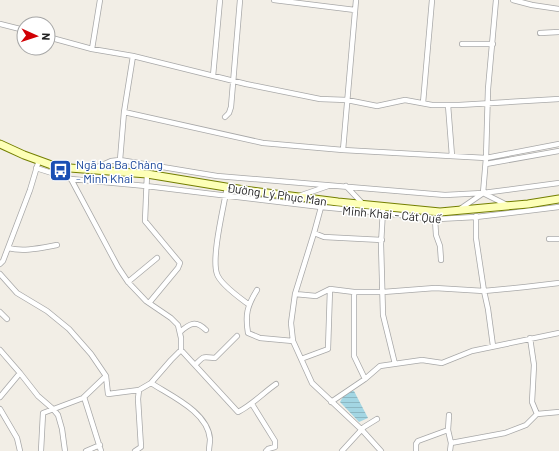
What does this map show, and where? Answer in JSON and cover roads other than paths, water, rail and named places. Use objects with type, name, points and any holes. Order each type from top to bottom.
[{"type":"main road","name":"Đường Lý Phục Man","points":[[0,144],[58,167],[146,174],[296,197],[322,204],[363,204],[384,209],[440,212],[528,204],[559,199]]},
{"type":"street","points":[[92,49],[100,0]]},
{"type":"street","points":[[213,76],[220,0]]},
{"type":"street","points":[[225,117],[231,107],[240,0]]},
{"type":"street","points":[[274,0],[355,10]]},
{"type":"street","points":[[343,150],[356,0]]},
{"type":"street","points":[[423,104],[432,0]]},
{"type":"street","points":[[483,193],[496,0]]},
{"type":"street","points":[[513,0],[532,5],[559,9]]},
{"type":"street","points":[[0,24],[16,28]]},
{"type":"street","points":[[540,33],[559,32]]},
{"type":"street","points":[[56,39],[92,49],[132,56],[233,81],[320,99],[347,100],[377,106],[405,100],[423,104],[448,105],[559,99]]},
{"type":"street","points":[[462,44],[493,44]]},
{"type":"street","points":[[119,172],[124,112],[132,56]]},
{"type":"street","points":[[448,105],[452,156]]},
{"type":"street","points":[[124,112],[263,143],[343,150],[452,156],[486,161],[559,151]]},
{"type":"street","points":[[486,161],[559,144]]},
{"type":"street","points":[[0,264],[3,261],[30,190],[38,160]]},
{"type":"street","points":[[92,170],[102,164],[120,160],[217,176],[445,195],[483,193],[559,183]]},
{"type":"street","name":"Minh Khai - Cát Quế","points":[[36,168],[71,179],[146,186],[226,196],[384,209],[435,219],[476,217],[559,207]]},
{"type":"street","points":[[146,174],[145,221],[180,263],[178,268],[149,303]]},
{"type":"street","points":[[0,274],[18,293],[47,311],[69,329],[92,354],[106,376],[108,394],[139,390],[151,384],[181,350],[182,343],[178,325],[136,292],[128,282],[118,267],[71,179]]},
{"type":"street","points":[[296,197],[332,185]]},
{"type":"street","points":[[346,186],[363,204]]},
{"type":"street","points":[[227,187],[217,241],[215,262],[217,275],[232,292],[248,304]]},
{"type":"street","points":[[483,193],[508,206]]},
{"type":"street","points":[[458,210],[483,193]]},
{"type":"street","points":[[322,204],[295,294],[291,323],[293,341],[312,383],[382,451]]},
{"type":"street","points":[[384,209],[382,240],[383,315],[395,364]]},
{"type":"street","points":[[477,209],[476,238],[493,346]]},
{"type":"street","points":[[435,219],[436,235],[440,246],[441,260]]},
{"type":"street","points":[[314,233],[324,237],[382,240]]},
{"type":"street","points":[[549,239],[559,239]]},
{"type":"street","points":[[8,248],[16,250],[33,249],[57,245]]},
{"type":"street","points":[[128,282],[157,258]]},
{"type":"street","points":[[295,294],[316,296],[330,289],[354,292],[383,292],[435,288],[484,290],[525,288],[559,283]]},
{"type":"street","points":[[301,359],[328,349],[330,289]]},
{"type":"street","points":[[256,290],[248,304],[246,322],[248,333],[260,338],[293,341]]},
{"type":"street","points":[[354,292],[354,356],[365,378]]},
{"type":"street","points":[[0,312],[7,319]]},
{"type":"street","points":[[180,332],[186,326],[194,324],[200,324],[206,330]]},
{"type":"street","points":[[331,402],[380,366],[422,360],[442,363],[472,351],[559,333]]},
{"type":"street","points":[[195,365],[203,357],[207,356],[215,358],[237,336]]},
{"type":"street","points":[[530,338],[534,365],[532,402],[537,414]]},
{"type":"street","points":[[0,350],[38,396],[58,415],[62,429],[65,451]]},
{"type":"street","points":[[181,350],[238,412],[248,407],[263,393],[276,384]]},
{"type":"street","points":[[0,397],[20,373]]},
{"type":"street","points":[[41,451],[43,413],[84,397],[106,376]]},
{"type":"street","points":[[151,384],[190,408],[201,418],[207,428],[210,438],[209,451]]},
{"type":"street","points":[[135,451],[141,447],[138,399],[139,390]]},
{"type":"street","points":[[84,397],[101,451]]},
{"type":"street","points":[[252,404],[275,441],[275,447],[266,451]]},
{"type":"street","points":[[0,409],[17,438],[20,451]]},
{"type":"street","points":[[451,443],[505,433],[526,425],[537,414],[559,412]]},
{"type":"street","points":[[449,415],[448,430],[451,443],[450,451]]},
{"type":"street","points":[[342,451],[367,424],[377,418]]},
{"type":"street","points":[[416,451],[416,444],[418,441],[448,430]]},
{"type":"street","points":[[86,451],[100,445]]},
{"type":"water","points":[[354,391],[368,418],[359,422],[340,402],[344,395]]},
{"type":"place","name":"Ngã ba Ba Chàng - Minh Khai","points":[[61,171]]}]
